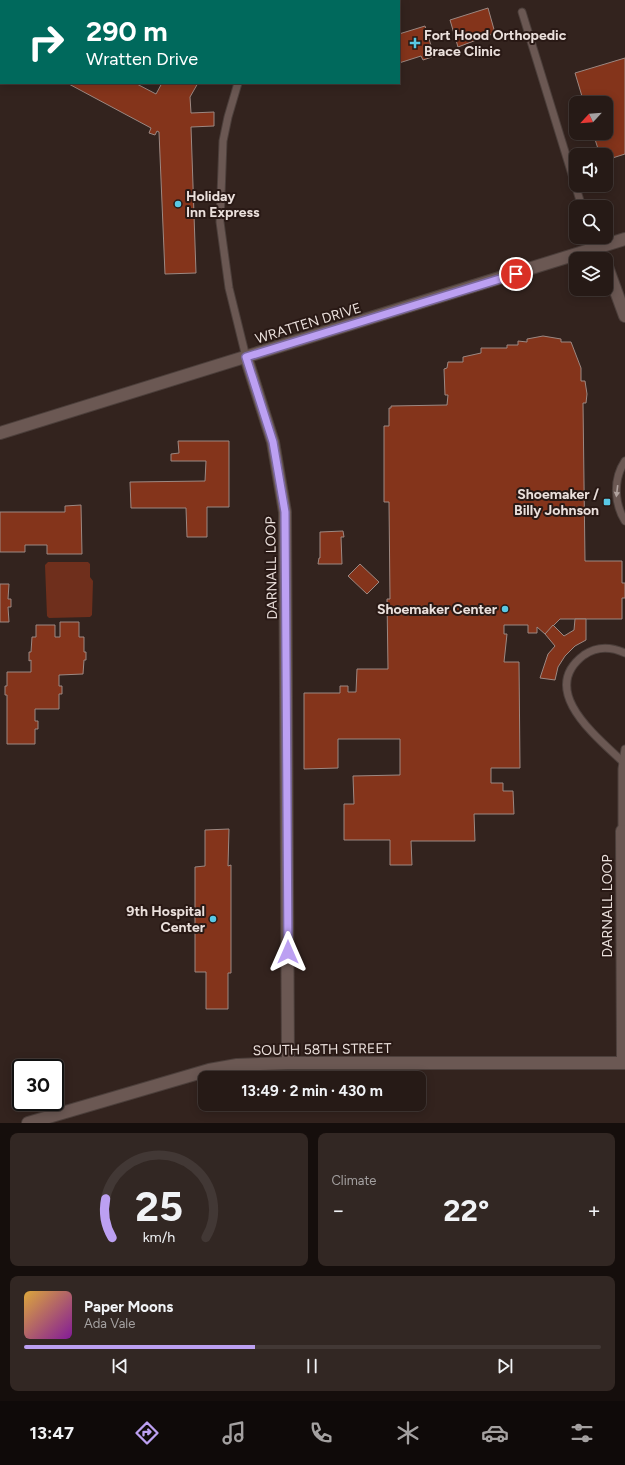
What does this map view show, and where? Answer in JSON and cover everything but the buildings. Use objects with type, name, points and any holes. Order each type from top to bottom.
[{"type":"street","name":"WRATTEN DRIVE","points":[[605,252],[625,239]]},
{"type":"street","name":"WRATTEN DRIVE","points":[[0,433],[246,357],[569,264]]},
{"type":"street","points":[[613,283],[625,316]]},
{"type":"street","name":"DARNALL LOOP","points":[[246,357],[273,442],[285,512],[288,1063]]},
{"type":"street","name":"DARNALL LOOP","points":[[622,831],[624,1063]]},
{"type":"street","name":"SOUTH 58TH STREET","points":[[28,1123],[209,1070],[237,1065],[288,1063],[624,1063]]},
{"type":"lane","points":[[522,12],[580,200]]},
{"type":"lane","name":"DARNALL LOOP","points":[[238,84],[223,141],[220,222],[229,288],[239,335],[246,357]]},
{"type":"lane","points":[[625,461],[621,466],[616,493],[616,501],[625,521]]},
{"type":"lane","points":[[623,762],[592,733],[577,715],[569,702],[566,688],[575,662],[588,653],[602,649],[615,649],[625,653]]},
{"type":"lane","name":"DARNALL LOOP","points":[[622,831],[623,762],[625,749]]},
{"type":"shaded area","points":[[48,562],[88,562],[90,564],[90,577],[93,581],[92,615],[90,617],[49,618],[47,616],[45,565]]},
{"type":"place","name":"Fort Hood Orthopedic Brace Clinic","points":[[415,43]]},
{"type":"place","name":"Holiday Inn Express","points":[[178,204]]},
{"type":"place","name":"Shoemaker / Billy Johnson","points":[[607,502]]},
{"type":"place","name":"Shoemaker Center","points":[[505,609]]},
{"type":"place","name":"9th Hospital Center","points":[[213,919]]},
{"type":"route","points":[[288,952],[287,629],[285,512],[273,442],[246,357],[516,274]]}]
